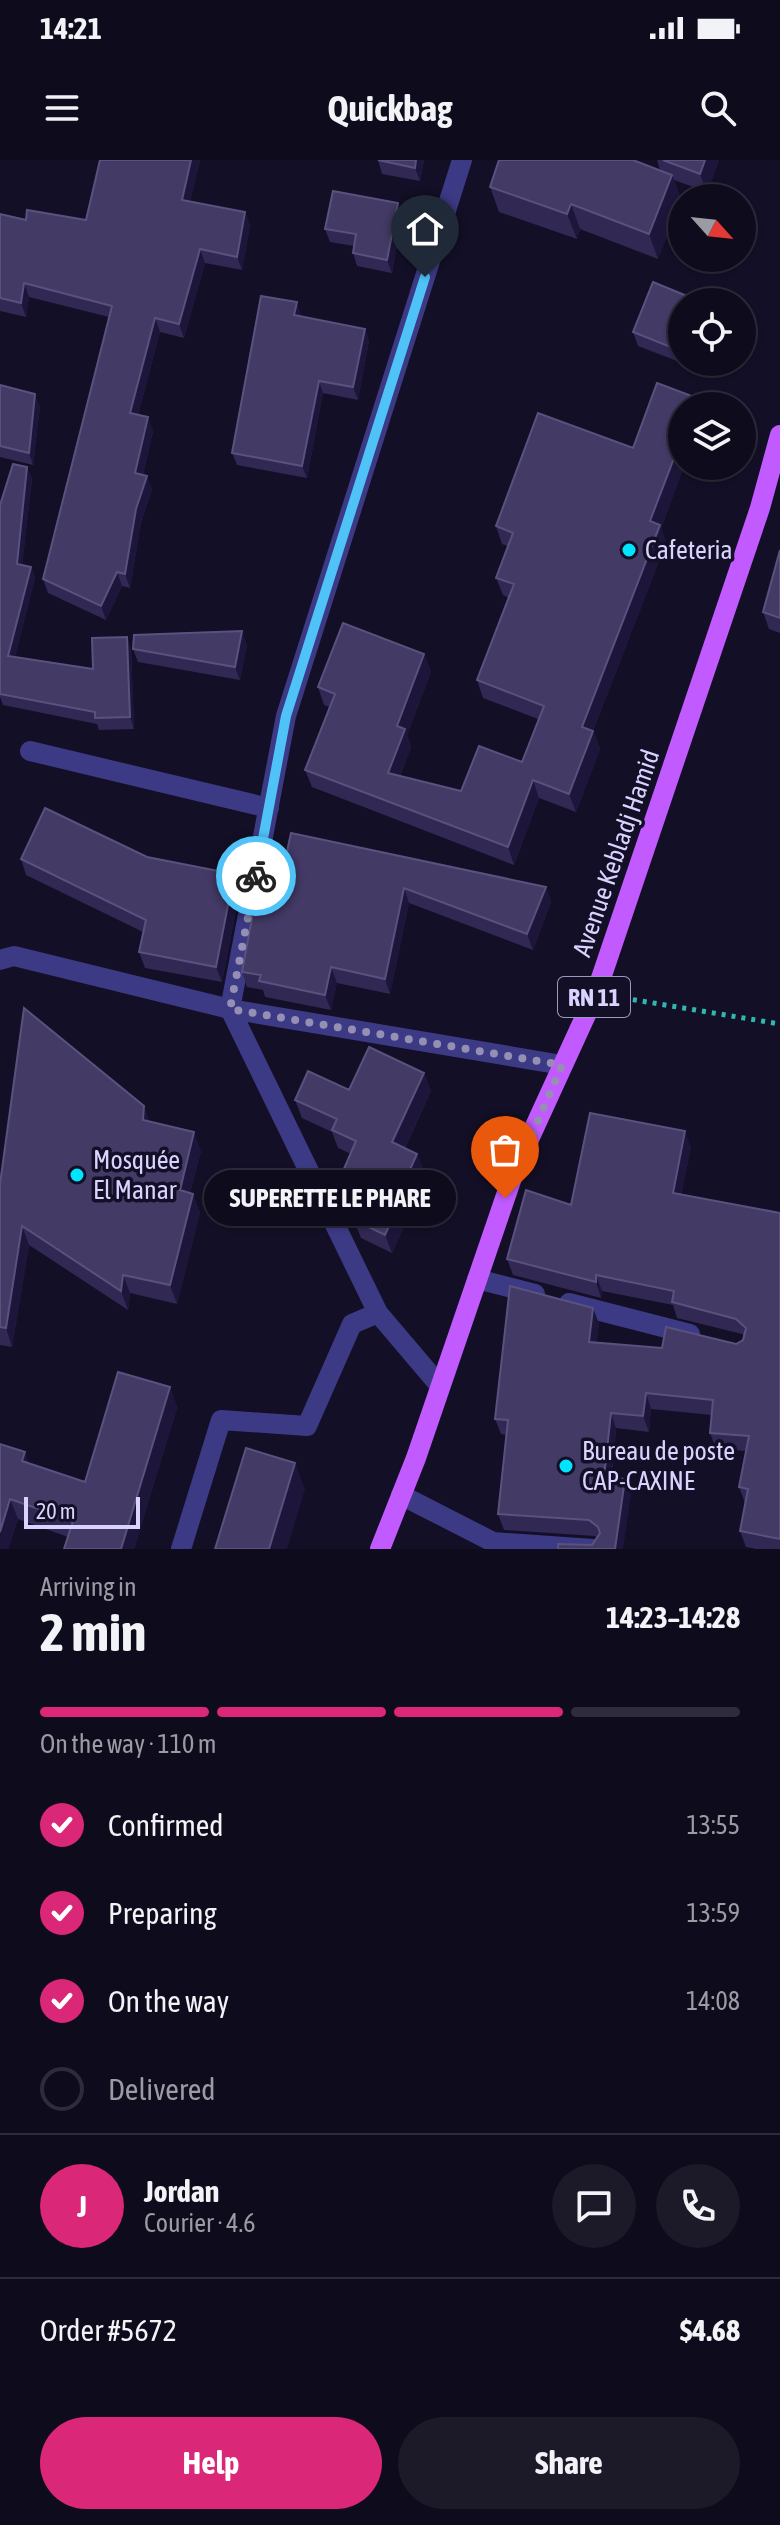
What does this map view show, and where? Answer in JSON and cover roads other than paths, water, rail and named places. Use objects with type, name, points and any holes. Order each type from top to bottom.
[{"type":"main road","name":"Avenue Kebladj Hamid","points":[[380,1549],[514,1172],[596,993],[760,508],[780,435]]},
{"type":"street","points":[[440,1386],[378,1313],[230,1009],[286,716],[462,160]]},
{"type":"street","points":[[30,751],[269,808]]},
{"type":"street","points":[[0,960],[14,956],[230,1009],[562,1065]]},
{"type":"street","points":[[477,1279],[708,1339]]},
{"type":"street","points":[[181,1549],[221,1420],[307,1426],[352,1324],[378,1313]]},
{"type":"street","points":[[401,1495],[493,1542],[593,1549]]},
{"type":"place","name":"Cafeteria","points":[[629,550]]},
{"type":"place","name":"Mosquée El Manar","points":[[77,1175]]},
{"type":"place","name":"SUPERETTE LE PHARE","points":[[505,1198]]},
{"type":"place","name":"Bureau de poste CAP-CAXINE","points":[[566,1466]]}]
